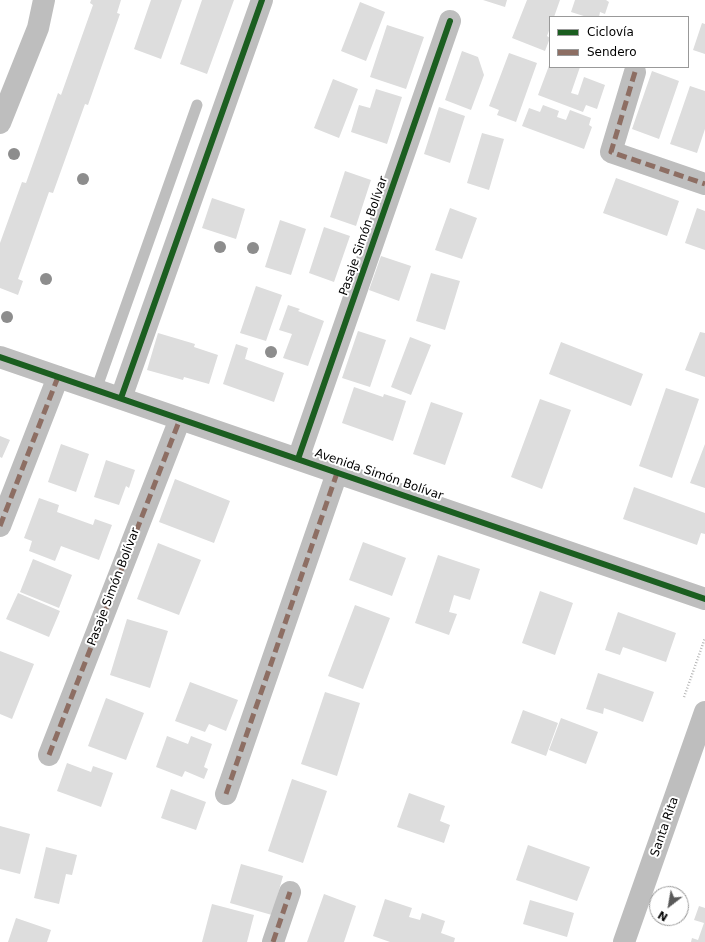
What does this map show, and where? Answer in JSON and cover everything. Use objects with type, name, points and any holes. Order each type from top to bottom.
[{"type":"street","points":[[0,123],[38,28],[44,0]]},
{"type":"street","points":[[121,398],[262,0]]},
{"type":"street","name":"Pasaje Simón Bolívar","points":[[298,459],[450,21]]},
{"type":"street","points":[[635,72],[611,152],[705,184]]},
{"type":"street","name":"Avenida Simón Bolívar","points":[[0,357],[705,599]]},
{"type":"street","points":[[0,526],[58,377]]},
{"type":"street","name":"Pasaje Simón Bolívar","points":[[48,755],[180,419]]},
{"type":"street","points":[[226,794],[337,473]]},
{"type":"street","name":"Santa Rita","points":[[624,942],[705,712]]},
{"type":"street","points":[[273,942],[290,892]]},
{"type":"lane","points":[[96,390],[198,105]]},
{"type":"building","points":[[91,0],[121,0],[117,13],[120,14],[88,105],[85,104],[53,193],[49,192],[18,279],[23,281],[18,295],[0,288],[0,243],[22,182],[26,183],[58,93],[61,95],[93,5],[90,3]]},
{"type":"building","points":[[151,0],[182,0],[161,59],[134,49]]},
{"type":"building","points":[[202,0],[234,0],[207,74],[180,64]]},
{"type":"building","points":[[483,0],[507,0],[505,7]]},
{"type":"building","points":[[527,0],[560,0],[554,16],[549,16],[549,31],[547,36],[549,37],[549,41],[545,51],[512,38]]},
{"type":"building","points":[[575,0],[606,0],[609,2],[605,14],[600,12],[599,16],[584,16],[571,12]]},
{"type":"building","points":[[360,2],[385,12],[366,61],[341,51]]},
{"type":"building","points":[[702,23],[705,24],[705,54],[693,50]]},
{"type":"building","points":[[387,25],[424,37],[406,89],[370,77]]},
{"type":"building","points":[[462,51],[478,57],[484,75],[471,110],[445,100]]},
{"type":"building","points":[[509,53],[537,63],[516,122],[497,115],[499,110],[489,106]]},
{"type":"building","points":[[549,66],[549,68],[580,68],[571,93],[578,95],[584,77],[605,85],[597,109],[586,105],[583,112],[538,95]]},
{"type":"building","points":[[652,71],[679,81],[659,139],[632,129]]},
{"type":"building","points":[[333,79],[358,89],[339,138],[314,128]]},
{"type":"building","points":[[690,86],[705,91],[705,129],[697,153],[670,144]]},
{"type":"building","points":[[376,89],[402,97],[387,144],[351,132],[359,105],[370,108]]},
{"type":"building","points":[[543,105],[559,111],[557,117],[566,120],[570,110],[591,118],[589,125],[592,127],[584,149],[522,126],[529,108],[540,112]]},
{"type":"building","points":[[439,107],[465,116],[450,163],[424,154]]},
{"type":"building","points":[[482,133],[504,139],[489,190],[467,183]]},
{"type":"building","points":[[345,171],[371,180],[356,226],[330,217]]},
{"type":"building","points":[[616,178],[679,201],[667,236],[603,213]]},
{"type":"building","points":[[212,198],[245,209],[236,239],[202,228]]},
{"type":"building","points":[[450,208],[477,218],[462,259],[435,250]]},
{"type":"building","points":[[697,208],[705,211],[705,250],[685,243]]},
{"type":"building","points":[[280,220],[306,229],[291,275],[265,267]]},
{"type":"building","points":[[324,227],[350,236],[334,282],[309,273]]},
{"type":"building","points":[[381,256],[411,266],[399,301],[369,290]]},
{"type":"building","points":[[431,273],[460,281],[445,330],[416,321]]},
{"type":"building","points":[[256,286],[282,295],[266,341],[240,333]]},
{"type":"building","points":[[288,305],[300,309],[298,311],[324,321],[308,366],[283,358],[292,334],[279,330]]},
{"type":"building","points":[[358,331],[386,340],[370,387],[342,378]]},
{"type":"building","points":[[700,332],[705,333],[705,377],[685,370]]},
{"type":"building","points":[[158,333],[195,344],[194,347],[218,355],[209,384],[184,377],[183,380],[147,370]]},
{"type":"building","points":[[410,337],[431,345],[411,395],[391,387]]},
{"type":"building","points":[[561,342],[643,374],[631,406],[549,374]]},
{"type":"building","points":[[236,344],[248,348],[245,359],[284,373],[274,402],[223,384]]},
{"type":"building","points":[[354,387],[383,397],[384,394],[406,401],[393,441],[342,423]]},
{"type":"building","points":[[666,388],[699,399],[672,478],[639,466]]},
{"type":"building","points":[[540,399],[571,410],[542,489],[511,477]]},
{"type":"building","points":[[431,402],[463,413],[445,465],[413,454]]},
{"type":"building","points":[[0,436],[10,440],[2,458],[0,457]]},
{"type":"building","points":[[61,444],[89,454],[76,492],[48,482]]},
{"type":"building","points":[[705,444],[705,488],[690,483]]},
{"type":"building","points":[[106,460],[135,470],[129,488],[126,486],[119,505],[94,497]]},
{"type":"building","points":[[175,479],[230,501],[214,543],[159,522]]},
{"type":"building","points":[[634,487],[705,513],[705,534],[701,533],[697,545],[623,519]]},
{"type":"building","points":[[39,498],[59,505],[57,512],[93,525],[95,519],[112,525],[99,560],[61,546],[55,561],[29,551],[32,541],[24,538]]},
{"type":"building","points":[[363,542],[406,558],[392,596],[349,580]]},
{"type":"building","points":[[158,543],[201,560],[179,615],[137,599]]},
{"type":"building","points":[[438,555],[480,569],[470,600],[454,595],[449,612],[457,614],[449,635],[415,623]]},
{"type":"building","points":[[33,559],[72,575],[59,608],[20,592]]},
{"type":"building","points":[[540,591],[573,603],[555,655],[522,643]]},
{"type":"building","points":[[18,593],[60,611],[49,637],[6,619]]},
{"type":"building","points":[[355,605],[390,618],[363,689],[328,676]]},
{"type":"building","points":[[618,612],[676,633],[666,662],[623,647],[620,655],[605,650]]},
{"type":"building","points":[[127,619],[168,631],[150,688],[110,675]]},
{"type":"building","points":[[0,651],[34,664],[12,719],[0,714]]},
{"type":"building","points":[[598,673],[654,692],[643,722],[604,708],[603,714],[586,709]]},
{"type":"building","points":[[190,682],[238,700],[226,731],[209,724],[205,732],[175,721]]},
{"type":"building","points":[[325,692],[360,703],[337,776],[301,764]]},
{"type":"building","points":[[106,698],[144,713],[126,760],[88,746]]},
{"type":"building","points":[[523,710],[558,723],[546,756],[511,743]]},
{"type":"building","points":[[561,718],[598,732],[586,764],[549,750]]},
{"type":"building","points":[[167,736],[188,744],[191,736],[212,744],[204,767],[208,769],[204,779],[185,771],[182,777],[156,767]]},
{"type":"building","points":[[67,763],[91,772],[93,766],[113,773],[101,807],[57,791]]},
{"type":"building","points":[[292,779],[327,791],[303,863],[268,851]]},
{"type":"building","points":[[171,789],[206,802],[196,830],[161,818]]},
{"type":"building","points":[[409,793],[445,806],[440,821],[450,825],[444,843],[397,827]]},
{"type":"building","points":[[0,826],[30,834],[20,874],[0,869]]},
{"type":"building","points":[[528,845],[590,867],[577,901],[516,880]]},
{"type":"building","points":[[46,847],[77,855],[72,875],[66,874],[59,904],[34,898]]},
{"type":"building","points":[[241,864],[283,876],[272,915],[230,903]]},
{"type":"building","points":[[324,894],[356,906],[344,942],[307,942]]},
{"type":"building","points":[[385,899],[412,908],[409,917],[420,920],[422,913],[445,921],[441,933],[455,938],[454,942],[390,942],[373,936]]},
{"type":"building","points":[[530,900],[574,913],[567,937],[523,924]]},
{"type":"building","points":[[212,904],[254,915],[247,942],[202,942]]},
{"type":"building","points":[[699,906],[705,908],[705,942],[691,942],[692,938],[698,940],[704,923],[694,920]]},
{"type":"building","points":[[16,918],[51,930],[47,942],[8,942]]},
{"type":"marked path","points":[[635,72],[611,152],[705,184]]},
{"type":"marked path","points":[[0,526],[58,377]]},
{"type":"marked path","points":[[49,755],[180,419]]},
{"type":"marked path","points":[[226,794],[337,473]]},
{"type":"marked path","points":[[273,942],[290,892]]},
{"type":"cycle path","points":[[121,398],[262,0]]},
{"type":"cycle path","points":[[298,459],[450,21]]},
{"type":"cycle path","points":[[0,357],[705,599]]}]
